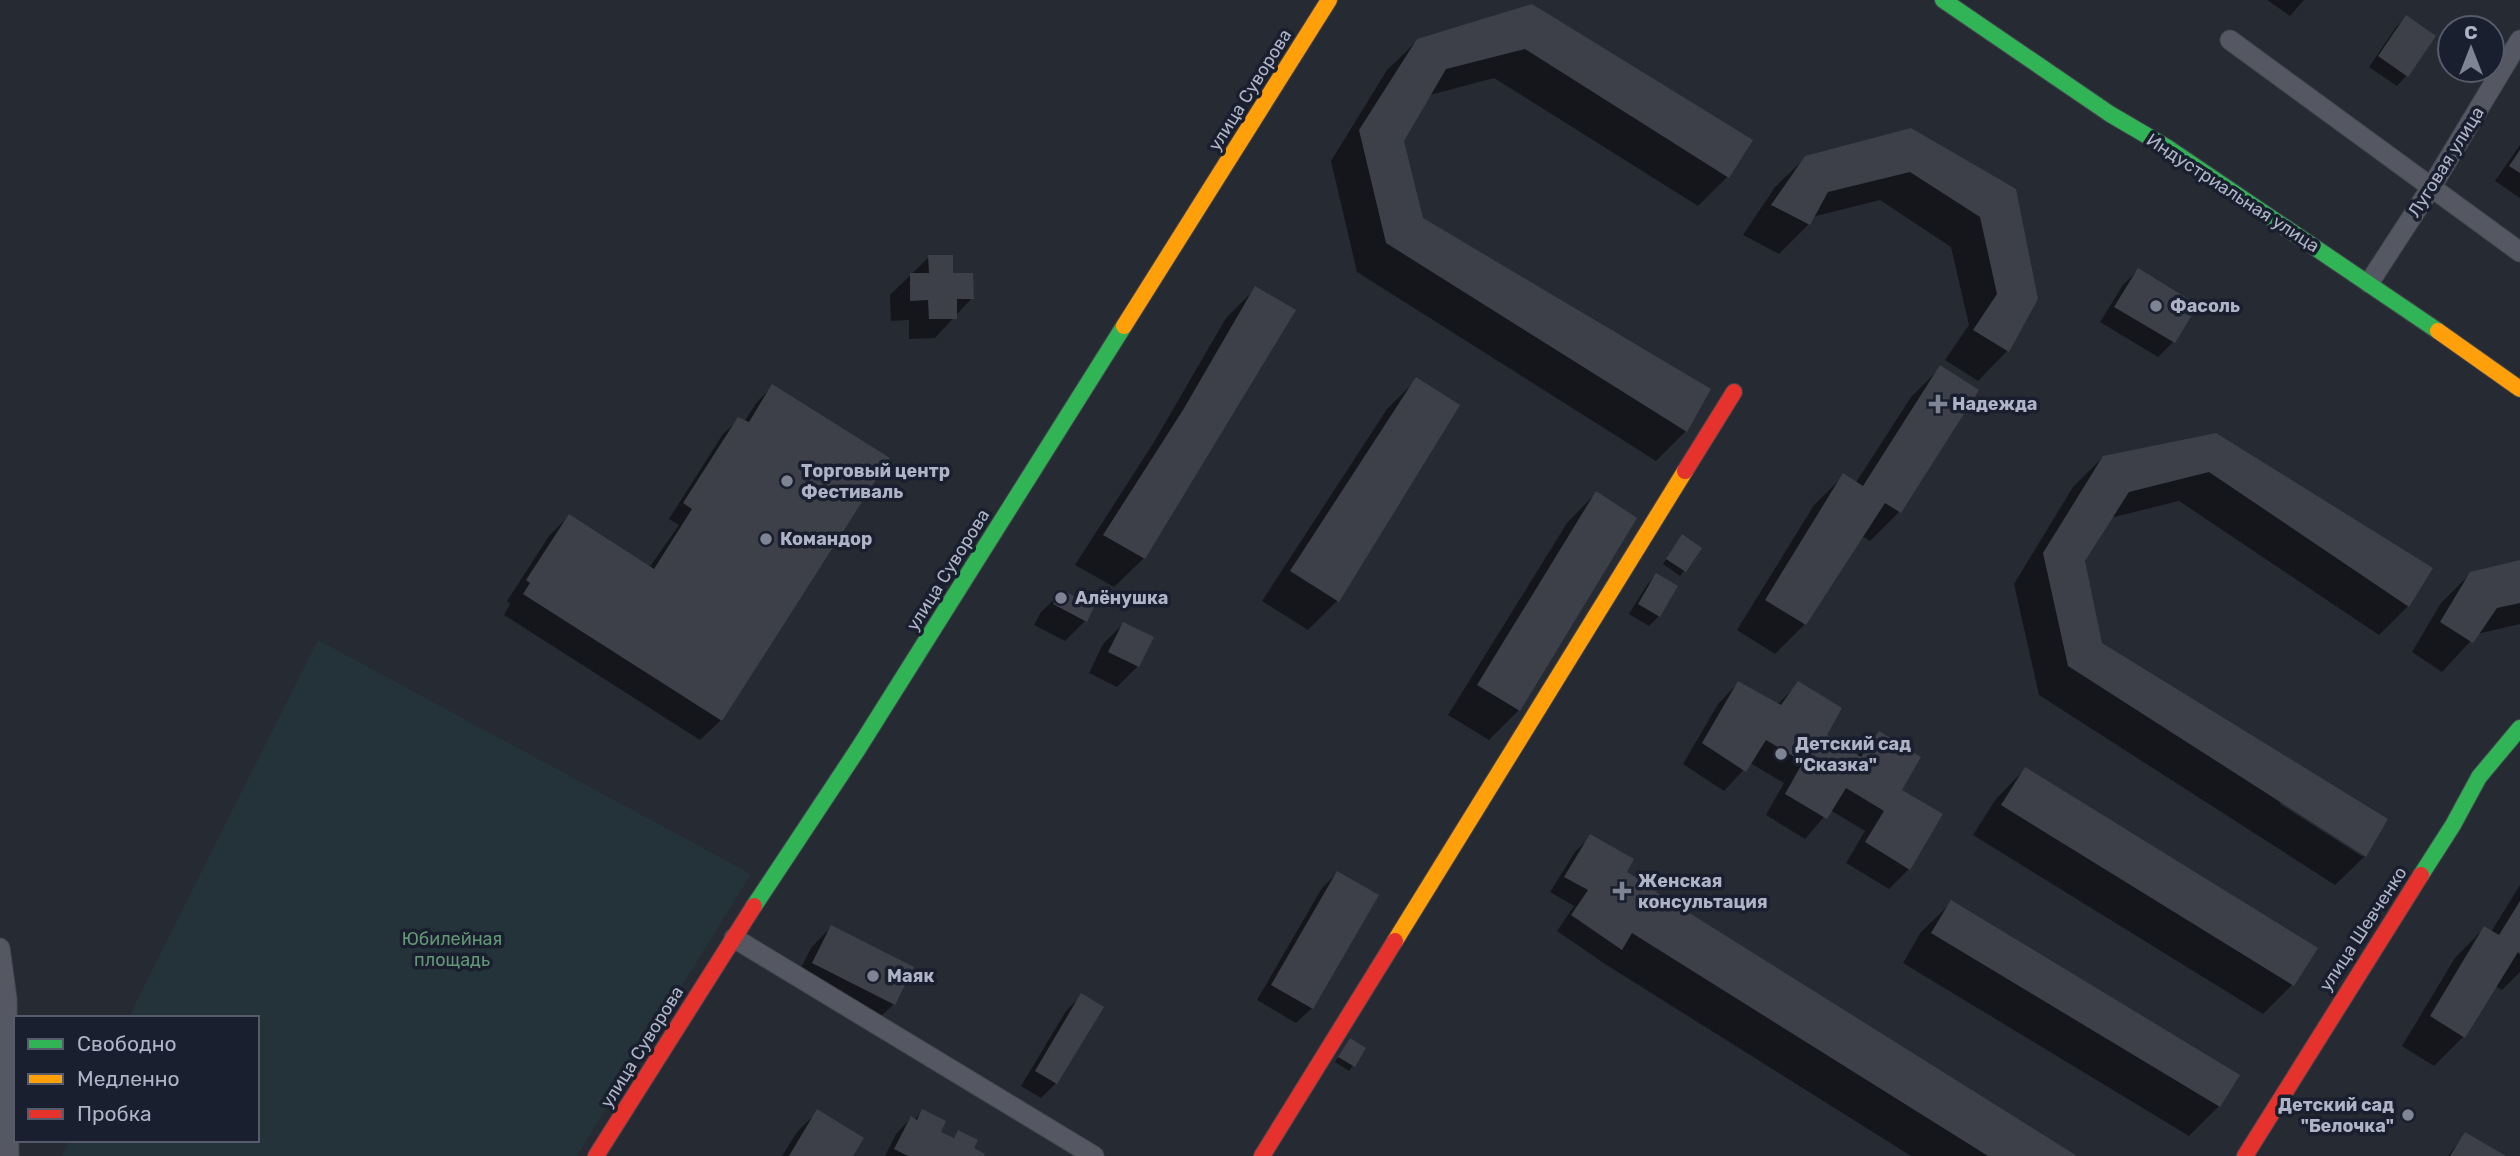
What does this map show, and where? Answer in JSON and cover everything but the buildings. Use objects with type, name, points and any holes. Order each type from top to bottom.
[{"type":"street","name":"улица Суворова","points":[[596,1156],[734,937],[864,739],[1330,0]]},
{"type":"street","name":"Индустриальная улица","points":[[1943,0],[2110,114],[2168,148],[2369,283],[2520,389]]},
{"type":"street","points":[[2230,40],[2520,252]]},
{"type":"street","name":"Луговая улица","points":[[2369,283],[2432,186],[2520,40]]},
{"type":"street","points":[[1262,1156],[1734,392]]},
{"type":"street","name":"улица Шевченко","points":[[2245,1156],[2453,825],[2479,777],[2520,728]]},
{"type":"street","points":[[734,937],[1094,1156]]},
{"type":"street","points":[[0,948],[7,999],[9,1156]]},
{"type":"green space","name":"Юбилейная площадь","points":[[318,640],[751,874],[577,1156],[62,1156],[68,1142],[259,1142],[259,1016],[129,1016]]},
{"type":"traffic: fast","points":[[1943,0],[2438,331]]},
{"type":"traffic: fast","points":[[754,906],[858,749],[1124,326]]},
{"type":"traffic: fast","points":[[2421,875],[2479,777],[2520,728]]},
{"type":"traffic: slow","points":[[1124,326],[1329,0]]},
{"type":"traffic: slow","points":[[2438,331],[2520,389]]},
{"type":"traffic: slow","points":[[1395,941],[1685,471]]},
{"type":"traffic: jam","points":[[1685,471],[1734,392]]},
{"type":"traffic: jam","points":[[2245,1156],[2421,875]]},
{"type":"traffic: jam","points":[[596,1156],[754,906]]},
{"type":"traffic: jam","points":[[1262,1156],[1395,941]]},
{"type":"place","name":"Фасоль","points":[[2156,306]]},
{"type":"place","name":"Надежда","points":[[1938,404]]},
{"type":"place","name":"Торговый центр Фестиваль","points":[[787,481]]},
{"type":"place","name":"Командор","points":[[766,539]]},
{"type":"place","name":"Алёнушка","points":[[1061,598]]},
{"type":"place","name":"Детский сад \"Сказка\"","points":[[1781,754]]},
{"type":"place","name":"Женская консультация","points":[[1622,891]]},
{"type":"place","name":"Маяк","points":[[873,976]]},
{"type":"place","name":"Детский сад \"Белочка\"","points":[[2408,1115]]}]
